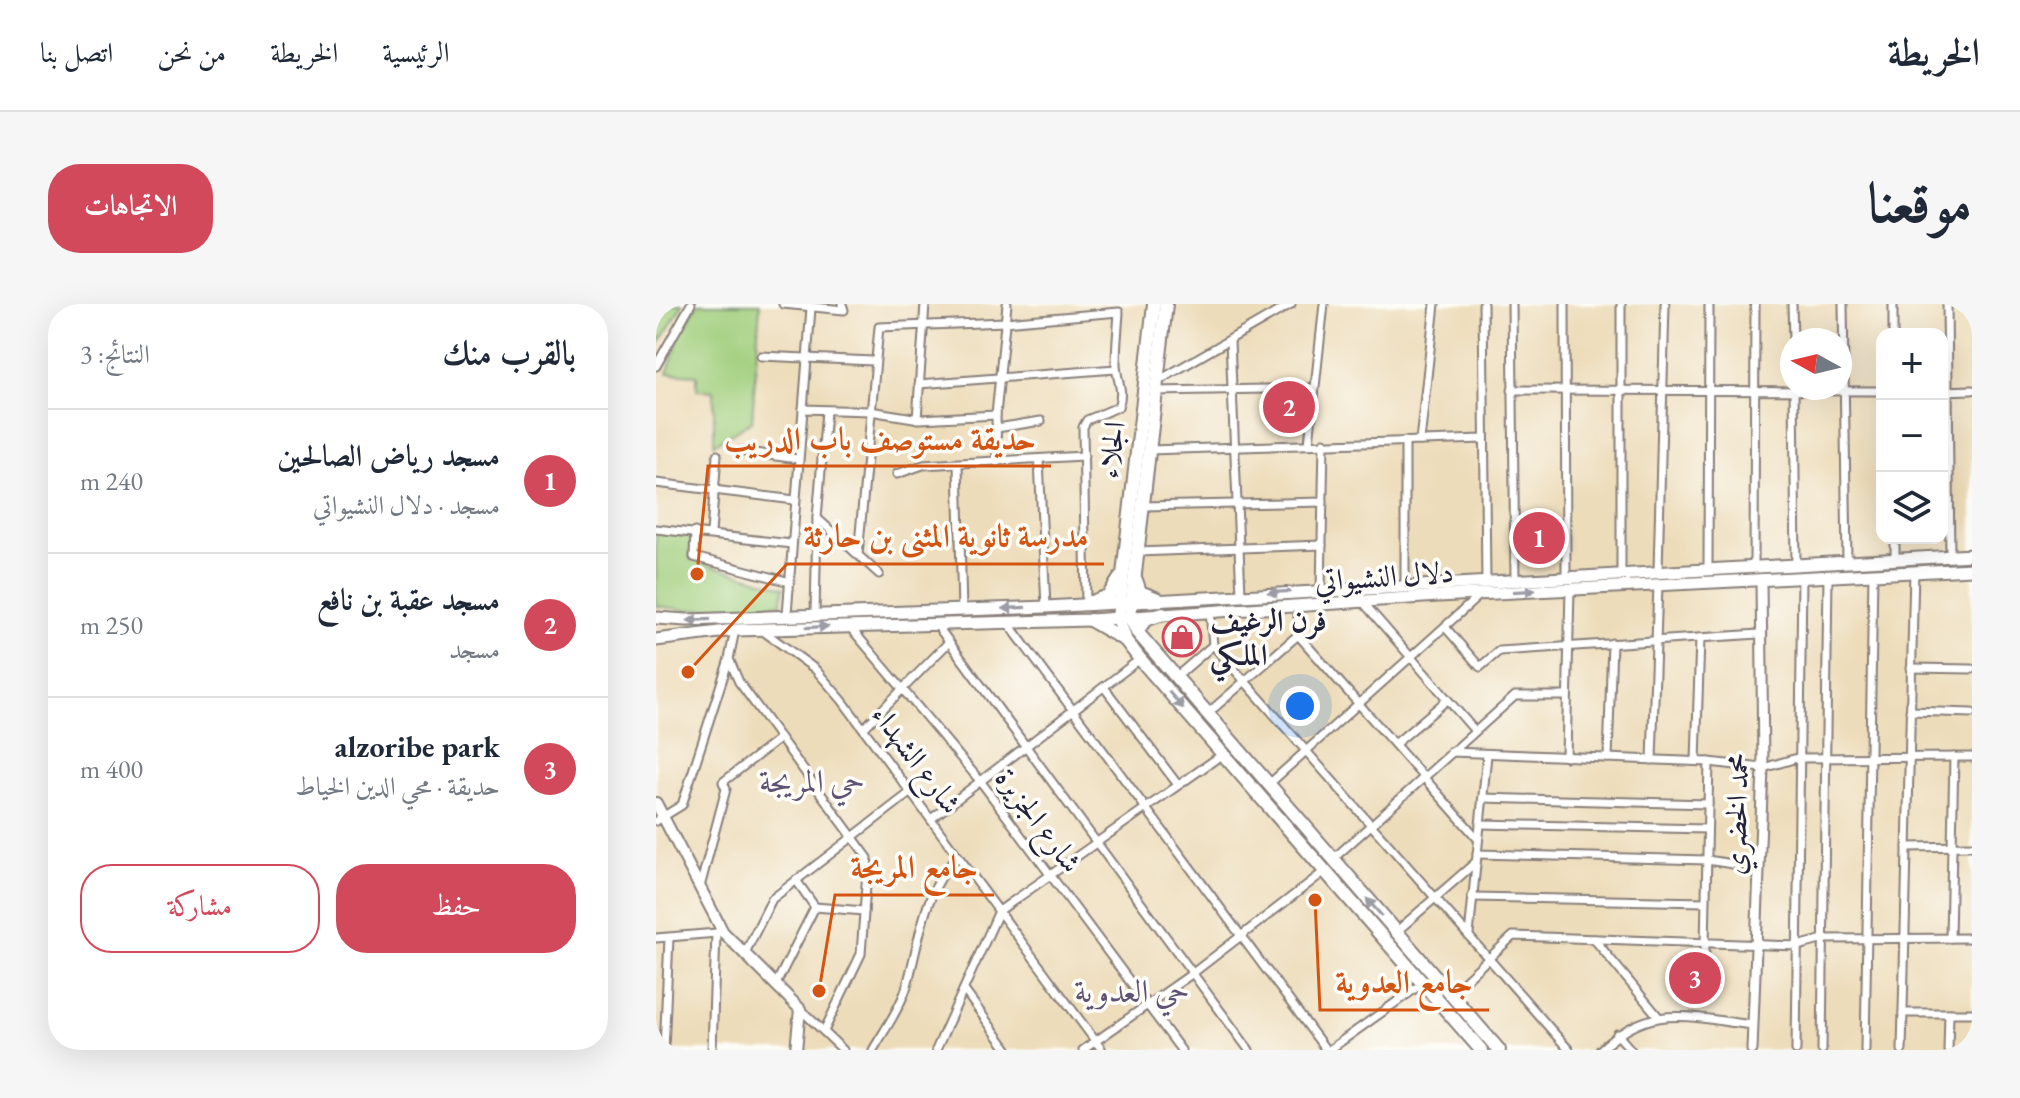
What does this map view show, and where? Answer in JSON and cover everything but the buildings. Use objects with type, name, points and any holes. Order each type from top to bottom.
[{"type":"highway","name":"الجلاء","points":[[1124,617],[1154,304]]},
{"type":"highway","name":"الجلاء","points":[[1130,570],[1138,552],[1166,304]]},
{"type":"highway","points":[[1086,604],[1108,596],[1130,570],[1140,592],[1158,599]]},
{"type":"highway","points":[[1131,636],[1145,620],[1163,614]]},
{"type":"highway","points":[[1124,617],[1140,659],[1481,1050]]},
{"type":"highway","points":[[1090,620],[1131,636],[1176,677],[1499,1050]]},
{"type":"main road","name":"دلال النشيواتي","points":[[656,618],[687,620],[1046,607],[1515,580],[1658,584],[1796,564],[1972,555]]},
{"type":"main road","name":"دلال النشيواتي","points":[[656,640],[735,630],[1090,620],[1481,594],[1568,583],[1621,572],[1708,569],[1802,577],[1972,569]]},
{"type":"main road","points":[[656,803],[660,820],[700,887],[720,932],[800,1009],[796,1050]]},
{"type":"street","points":[[656,366],[691,304]]},
{"type":"street","points":[[783,304],[844,310],[842,304]]},
{"type":"street","points":[[917,419],[925,304]]},
{"type":"street","points":[[997,462],[996,415],[1007,304]]},
{"type":"street","points":[[1309,443],[1324,304]]},
{"type":"street","points":[[1420,441],[1435,304]]},
{"type":"street","points":[[1483,304],[1486,581]]},
{"type":"street","points":[[1512,304],[1515,580]]},
{"type":"street","points":[[1565,304],[1569,646],[1566,757]]},
{"type":"street","points":[[1621,304],[1621,572]]},
{"type":"street","points":[[1658,571],[1665,304]]},
{"type":"street","points":[[1708,569],[1709,304]]},
{"type":"street","points":[[1755,304],[1758,571]]},
{"type":"street","points":[[1792,304],[1793,328]]},
{"type":"street","points":[[1843,304],[1843,328]]},
{"type":"street","points":[[1893,304],[1893,328]]},
{"type":"street","points":[[1946,328],[1947,304]]},
{"type":"street","points":[[1156,386],[1286,305]]},
{"type":"street","points":[[787,614],[811,308]]},
{"type":"street","points":[[858,555],[873,361],[879,327],[1005,322],[1119,312],[1116,369],[1122,380],[1120,402],[1118,407],[1084,423],[1086,604]]},
{"type":"street","points":[[1230,341],[1241,594]]},
{"type":"street","points":[[761,356],[873,361]]},
{"type":"street","points":[[919,384],[1116,369]]},
{"type":"street","points":[[1156,386],[1315,388]]},
{"type":"street","points":[[1512,390],[1780,388]]},
{"type":"street","points":[[1948,391],[1972,390]]},
{"type":"street","points":[[1852,391],[1876,391]]},
{"type":"street","points":[[1794,400],[1796,564]]},
{"type":"street","points":[[1844,400],[1847,561]]},
{"type":"street","points":[[1945,400],[1950,555]]},
{"type":"street","points":[[803,409],[870,411],[917,419],[996,415]]},
{"type":"street","points":[[815,614],[817,518],[826,411]]},
{"type":"street","points":[[997,428],[1041,421]]},
{"type":"street","points":[[1149,450],[1484,439]]},
{"type":"street","points":[[1405,441],[1405,586]]},
{"type":"street","points":[[1321,590],[1324,442]]},
{"type":"street","points":[[739,451],[798,459]]},
{"type":"street","points":[[711,533],[717,455]]},
{"type":"street","points":[[897,474],[923,465],[1084,456]]},
{"type":"street","points":[[1039,460],[1046,607]]},
{"type":"street","points":[[958,464],[962,610]]},
{"type":"street","points":[[656,483],[795,500]]},
{"type":"street","points":[[1143,506],[1323,502]]},
{"type":"street","points":[[817,518],[879,574]]},
{"type":"street","points":[[656,529],[792,544]]},
{"type":"street","points":[[695,532],[694,557],[790,582]]},
{"type":"street","points":[[1895,544],[1895,558]]},
{"type":"street","points":[[1138,552],[1322,545]]},
{"type":"street","name":"محمد الخضري","points":[[1752,1050],[1763,768],[1758,571]]},
{"type":"street","points":[[1902,1050],[1914,571]]},
{"type":"street","points":[[1865,1050],[1873,573]]},
{"type":"street","points":[[1822,1050],[1828,575]]},
{"type":"street","points":[[1796,1050],[1797,758],[1802,577]]},
{"type":"street","points":[[1652,760],[1658,584]]},
{"type":"street","points":[[1268,785],[1481,594]]},
{"type":"street","points":[[1362,601],[1475,731]]},
{"type":"street","points":[[1298,605],[1298,635],[1478,839]]},
{"type":"street","points":[[1210,612],[1213,645],[1569,1050]]},
{"type":"street","points":[[1008,623],[1144,809],[1328,1050],[1423,983]]},
{"type":"street","points":[[936,624],[1249,1050]]},
{"type":"street","name":"شارع الجزيرة","points":[[849,626],[904,687],[981,782],[1181,1050]]},
{"type":"street","points":[[1445,627],[1480,667],[1499,651],[1759,634]]},
{"type":"street","points":[[660,820],[682,805],[729,659],[735,630]]},
{"type":"street","name":"شارع الشهداء","points":[[761,630],[815,669],[864,728],[1102,1050]]},
{"type":"street","points":[[1207,714],[1298,635]]},
{"type":"street","points":[[1696,761],[1700,638]]},
{"type":"street","points":[[864,728],[949,642]]},
{"type":"street","points":[[1608,758],[1612,643]]},
{"type":"street","points":[[1176,677],[1213,645]]},
{"type":"street","points":[[729,659],[739,682],[868,858],[858,966],[824,1031]]},
{"type":"street","points":[[931,819],[1140,659]]},
{"type":"street","points":[[1911,668],[1972,669]]},
{"type":"street","points":[[1104,687],[1178,785]]},
{"type":"street","points":[[1333,859],[1515,696],[1567,696]]},
{"type":"street","points":[[1395,744],[1447,700]]},
{"type":"street","points":[[1910,711],[1972,713]]},
{"type":"street","points":[[700,887],[726,789],[723,782],[780,738]]},
{"type":"street","points":[[1451,752],[1696,761],[1763,768],[1797,758],[1972,757]]},
{"type":"street","points":[[936,1050],[999,911],[1223,754]]},
{"type":"street","points":[[1469,935],[1487,755]]},
{"type":"street","points":[[1950,938],[1954,757]]},
{"type":"street","points":[[1704,990],[1709,762]]},
{"type":"street","points":[[745,953],[772,899],[911,792]]},
{"type":"street","points":[[1483,798],[1708,804]]},
{"type":"street","points":[[1480,824],[1707,829]]},
{"type":"street","points":[[1907,847],[1972,846]]},
{"type":"street","points":[[873,1050],[905,993],[932,889],[941,873],[958,856]]},
{"type":"street","points":[[1396,932],[1476,858],[1707,860],[1759,868]]},
{"type":"street","points":[[1083,1050],[1193,973],[1325,871]]},
{"type":"street","points":[[796,880],[815,907]]},
{"type":"street","points":[[1472,897],[1705,902]]},
{"type":"street","points":[[815,907],[864,911]]},
{"type":"street","points":[[776,984],[815,907]]},
{"type":"street","points":[[656,938],[720,932],[712,1050]]},
{"type":"street","points":[[1450,994],[1513,936],[1757,946],[1798,946],[1824,939],[1972,938]]},
{"type":"street","points":[[664,1050],[669,938]]},
{"type":"street","points":[[1594,939],[1657,1015]]},
{"type":"street","points":[[964,990],[1008,1050]]},
{"type":"street","points":[[800,1009],[843,1050]]},
{"type":"street","points":[[1903,1013],[1972,1013]]},
{"type":"street","points":[[1948,1050],[1949,1013]]},
{"type":"street","points":[[1600,1050],[1627,1026],[1657,1015],[1753,1025]]},
{"type":"street","points":[[1617,1034],[1631,1050]]},
{"type":"green space","points":[[656,304],[683,304],[656,349]]},
{"type":"green space","points":[[698,304],[760,304],[752,421],[714,444],[714,391],[697,390],[697,375],[667,373],[681,333]]},
{"type":"green space","points":[[656,533],[690,536],[691,560],[784,587],[781,604],[689,610],[656,606]]},
{"type":"place","name":"مسجد عقبة بن نافع","points":[[1289,407]]},
{"type":"place","name":"مسجد رياض الصالحين","points":[[1539,538]]},
{"type":"place","name":"حديقة مستوصف باب الدريب","points":[[697,574]]},
{"type":"place","name":"فرن الرغيف الملكي","points":[[1182,637]]},
{"type":"place","name":"مدرسة ثانوية المثنى بن حارثة","points":[[688,672]]},
{"type":"place","name":"جامع العدوية","points":[[1315,900]]},
{"type":"place","name":"alzoribe park","points":[[1695,978]]},
{"type":"place","name":"جامع المريجة","points":[[819,991]]},
{"type":"district","name":"حي المريجة","points":[[812,781]]},
{"type":"district","name":"حي العدوية","points":[[1132,991]]}]
